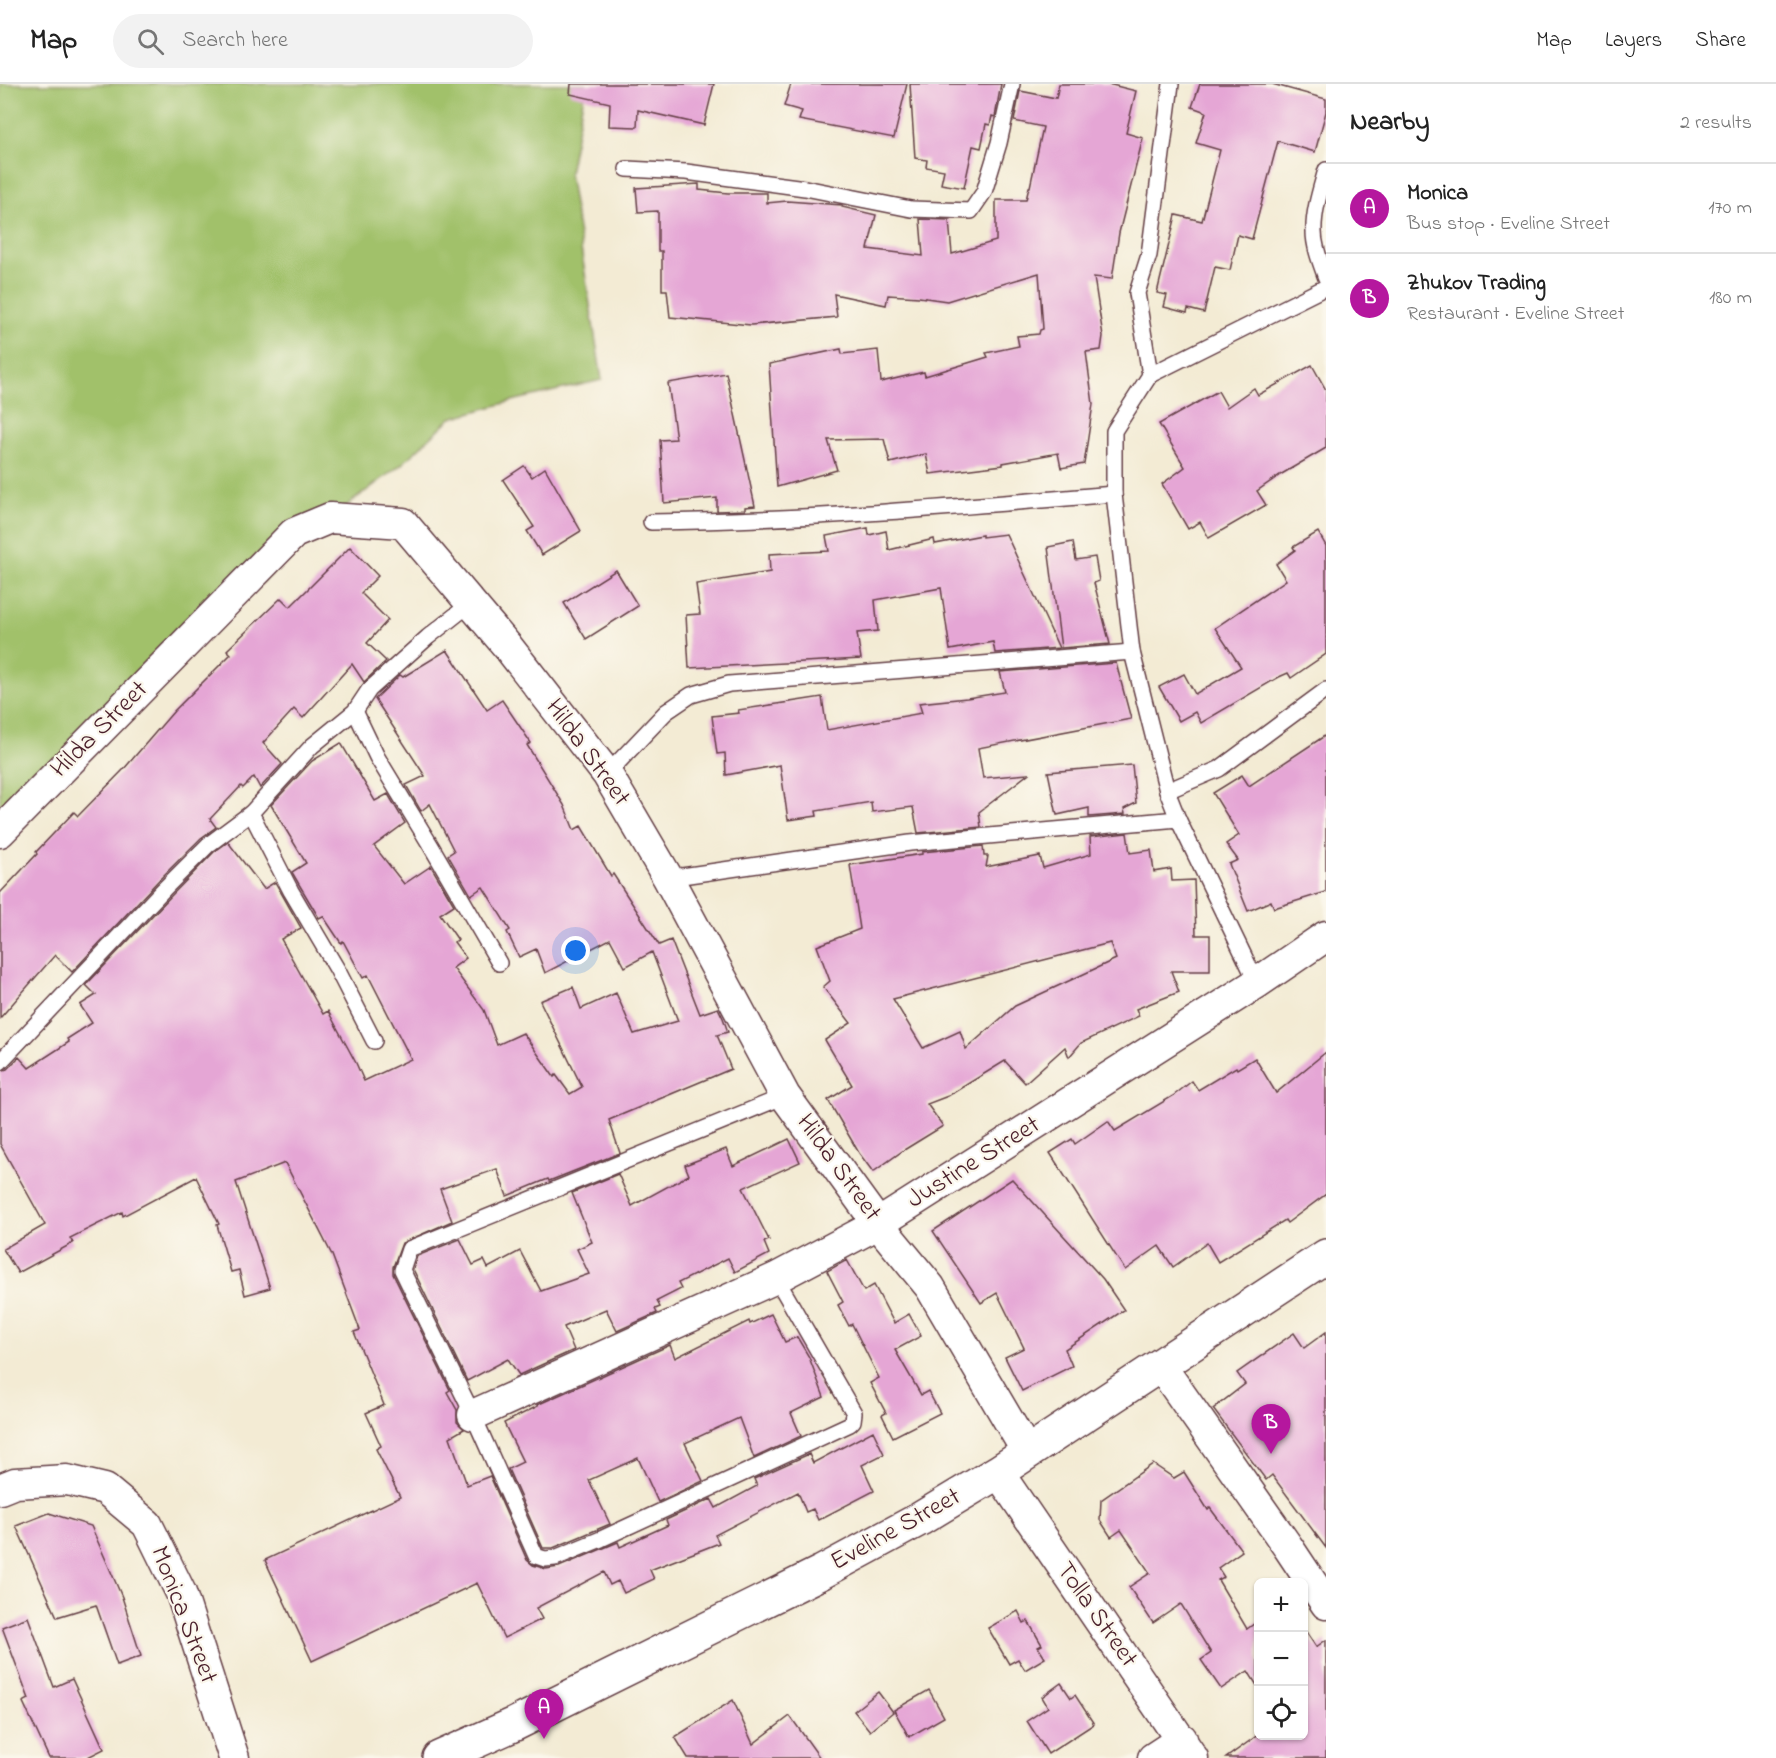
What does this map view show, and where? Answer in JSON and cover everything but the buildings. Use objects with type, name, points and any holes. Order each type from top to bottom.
[{"type":"street","name":"Hilda Street","points":[[0,832],[294,533],[330,518],[403,523],[508,647],[607,774],[668,878],[785,1095],[878,1224],[930,1287],[1027,1452]]},
{"type":"street","name":"Justine Street","points":[[473,1415],[776,1278],[878,1224],[1257,983],[1326,936]]},
{"type":"street","name":"Eveline Street","points":[[440,1758],[515,1724],[822,1572],[920,1519],[998,1472],[1326,1256]]},
{"type":"street","points":[[1160,1365],[1326,1604]]},
{"type":"street","name":"Tolla Street","points":[[998,1472],[1188,1749]]},
{"type":"street","name":"Monica Street","points":[[0,1489],[15,1484],[67,1480],[76,1482],[105,1489],[147,1524],[181,1593],[234,1758]]},
{"type":"street","points":[[1153,1758],[1188,1749]]},
{"type":"lane","points":[[627,169],[686,172],[805,188],[911,208],[971,211],[984,192],[999,143],[1012,84]]},
{"type":"lane","points":[[1150,375],[1137,292],[1149,255],[1172,84]]},
{"type":"lane","points":[[1326,170],[1314,232],[1326,279]]},
{"type":"lane","points":[[1257,983],[1178,819],[1167,791],[1132,652],[1114,494],[1114,431],[1150,375],[1326,287]]},
{"type":"lane","points":[[651,522],[807,518],[1114,494]]},
{"type":"lane","points":[[0,1062],[200,853],[251,813],[312,746],[355,711],[369,690],[428,637],[471,603]]},
{"type":"lane","points":[[607,774],[666,712],[691,695],[729,684],[1132,652]]},
{"type":"lane","points":[[1167,791],[1219,769],[1326,690]]},
{"type":"lane","points":[[355,711],[377,757],[499,963]]},
{"type":"lane","points":[[251,813],[291,891],[337,969],[374,1041]]},
{"type":"lane","points":[[668,878],[910,843],[1178,819]]},
{"type":"lane","points":[[776,1278],[854,1413],[853,1421],[601,1539],[545,1560],[536,1556],[473,1415],[402,1270],[410,1249],[785,1095]]},
{"type":"green space","points":[[0,84],[586,84],[569,173],[602,380],[451,418],[402,464],[330,518],[0,832]]},
{"type":"place","name":"Zhukov Trading","points":[[1271,1454]]},
{"type":"place","name":"Monica","points":[[544,1739]]}]
